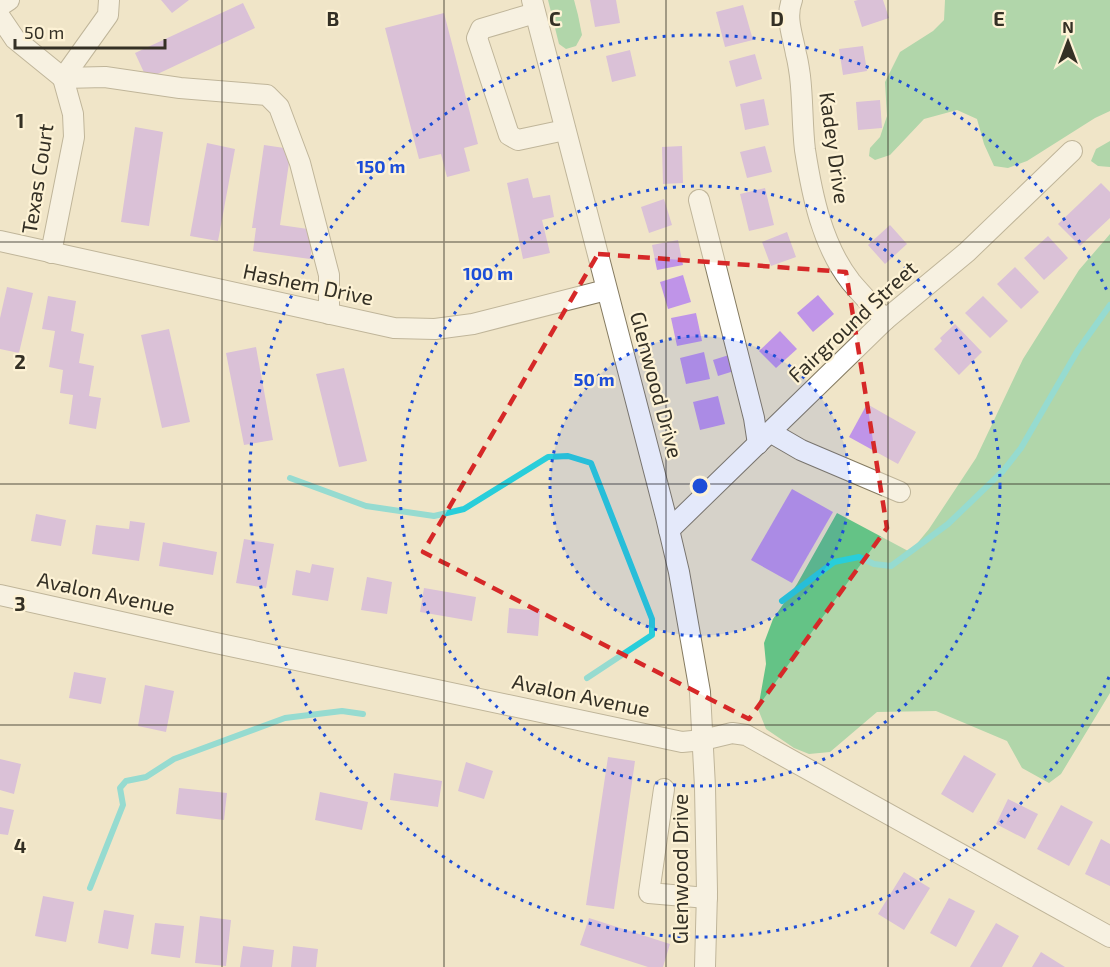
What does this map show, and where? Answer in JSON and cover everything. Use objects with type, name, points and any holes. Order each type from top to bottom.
[{"type":"street","points":[[0,6],[9,0]]},
{"type":"street","points":[[63,78],[108,15],[109,0]]},
{"type":"street","name":"Kadey Drive","points":[[792,0],[789,7],[789,19],[799,72],[805,148],[812,190],[822,227],[833,253],[850,281],[885,320]]},
{"type":"street","points":[[534,7],[481,29],[477,38],[508,135],[518,140],[565,130]]},
{"type":"street","name":"Glenwood Drive","points":[[534,7],[669,530],[685,604],[700,692],[703,740],[705,967]]},
{"type":"street","points":[[0,17],[15,39],[63,78],[105,77],[180,88],[267,95],[279,107],[300,163],[329,275],[329,314]]},
{"type":"street","name":"Texas Court","points":[[51,253],[74,137],[73,114],[63,78]]},
{"type":"street","name":"Fairground Street","points":[[669,530],[885,320],[967,252],[1072,151]]},
{"type":"street","points":[[699,200],[754,418],[764,438],[801,450],[900,492]]},
{"type":"street","name":"Hashem Drive","points":[[0,241],[394,328],[435,329],[473,324],[606,290]]},
{"type":"street","name":"Avalon Avenue","points":[[0,595],[223,645],[682,742],[732,733],[746,735],[1110,938]]},
{"type":"street","points":[[664,789],[649,893],[706,898]]},
{"type":"highlighted area","points":[[598,254],[846,272],[887,528],[749,719],[423,552]]},
{"type":"green space","points":[[548,0],[574,0],[582,35],[576,46],[566,49],[559,44]]},
{"type":"green space","points":[[945,0],[1110,0],[1110,111],[1027,161],[1008,168],[994,166],[984,144],[977,119],[957,110],[924,119],[890,155],[875,160],[869,156],[870,148],[880,137],[887,116],[885,82],[900,52],[933,31],[944,20]]},
{"type":"green space","points":[[1110,141],[1110,167],[1098,166],[1091,161],[1096,149]]},
{"type":"green space","points":[[1110,234],[1110,693],[1061,774],[1049,783],[1022,768],[1007,741],[936,711],[877,712],[830,752],[809,754],[794,748],[766,729],[758,709],[766,664],[764,643],[773,619],[797,584],[837,513],[910,552],[929,529],[976,458],[1023,359],[1079,270]]},
{"type":"building","points":[[161,0],[189,0],[172,13]]},
{"type":"building","points":[[590,0],[616,0],[620,23],[595,27]]},
{"type":"building","points":[[883,0],[889,18],[862,27],[854,1]]},
{"type":"building","points":[[243,3],[255,28],[147,79],[135,53]]},
{"type":"building","points":[[743,5],[753,40],[725,47],[716,12]]},
{"type":"building","points":[[444,13],[478,144],[464,148],[470,171],[447,177],[441,154],[419,159],[385,28]]},
{"type":"building","points":[[863,46],[867,71],[843,75],[839,49]]},
{"type":"building","points":[[630,50],[636,76],[612,82],[606,56]]},
{"type":"building","points":[[755,54],[762,79],[736,87],[729,61]]},
{"type":"building","points":[[764,99],[769,125],[745,130],[740,104]]},
{"type":"building","points":[[880,100],[882,128],[858,130],[856,102]]},
{"type":"building","points":[[135,127],[163,132],[149,226],[121,222]]},
{"type":"building","points":[[207,143],[235,149],[218,241],[190,236]]},
{"type":"building","points":[[264,145],[291,149],[280,225],[315,230],[310,259],[253,251],[256,228],[252,228]]},
{"type":"building","points":[[682,146],[683,183],[663,184],[662,147]]},
{"type":"building","points":[[765,146],[772,172],[747,178],[740,152]]},
{"type":"building","points":[[528,178],[533,198],[550,195],[554,217],[542,220],[550,253],[523,259],[507,183]]},
{"type":"building","points":[[1101,183],[1110,192],[1110,218],[1080,246],[1058,224]]},
{"type":"building","points":[[765,188],[774,225],[749,231],[740,194]]},
{"type":"building","points":[[664,199],[672,225],[649,233],[641,207]]},
{"type":"building","points":[[890,225],[907,244],[885,264],[868,245]]},
{"type":"building","points":[[787,232],[796,257],[771,266],[762,242]]},
{"type":"building","points":[[1048,236],[1068,258],[1044,280],[1024,258]]},
{"type":"building","points":[[678,240],[683,265],[657,270],[652,245]]},
{"type":"building","points":[[1015,267],[1039,292],[1021,309],[997,284]]},
{"type":"building","points":[[683,275],[691,302],[668,309],[660,282]]},
{"type":"building","points":[[7,287],[33,293],[19,353],[0,349],[0,318]]},
{"type":"building","points":[[818,295],[834,314],[813,332],[797,313]]},
{"type":"building","points":[[48,296],[76,301],[71,331],[84,334],[79,363],[94,366],[89,396],[101,398],[96,429],[69,424],[73,395],[60,393],[63,370],[49,367],[55,331],[42,329]]},
{"type":"building","points":[[983,296],[1008,321],[990,338],[965,313]]},
{"type":"building","points":[[696,313],[702,341],[677,346],[671,318]]},
{"type":"building","points":[[955,324],[982,352],[959,375],[934,349],[942,341],[940,338]]},
{"type":"building","points":[[169,329],[190,422],[162,428],[141,335]]},
{"type":"building","points":[[780,331],[797,349],[776,368],[759,351]]},
{"type":"building","points":[[256,347],[273,440],[244,445],[226,353]]},
{"type":"building","points":[[704,352],[710,379],[686,384],[680,358]]},
{"type":"building","points":[[729,355],[734,371],[718,376],[713,360]]},
{"type":"building","points":[[344,368],[367,461],[339,467],[316,374]]},
{"type":"building","points":[[718,396],[725,424],[700,430],[693,402]]},
{"type":"building","points":[[867,404],[916,432],[898,464],[849,437]]},
{"type":"building","points":[[792,489],[833,512],[792,583],[751,560]]},
{"type":"building","points":[[36,514],[66,520],[61,546],[31,541]]},
{"type":"building","points":[[130,521],[145,523],[139,561],[92,554],[96,525],[129,529]]},
{"type":"building","points":[[244,539],[274,544],[266,588],[236,583]]},
{"type":"building","points":[[163,542],[217,552],[213,575],[159,566]]},
{"type":"building","points":[[312,564],[334,568],[328,601],[292,595],[296,570],[310,573]]},
{"type":"building","points":[[367,577],[392,582],[387,614],[361,610]]},
{"type":"building","points":[[424,588],[476,597],[472,621],[420,612]]},
{"type":"building","points":[[509,608],[540,611],[538,636],[507,633]]},
{"type":"building","points":[[74,672],[106,678],[101,704],[69,698]]},
{"type":"building","points":[[145,685],[174,691],[166,732],[138,726]]},
{"type":"building","points":[[964,755],[996,774],[973,813],[941,794]]},
{"type":"building","points":[[608,757],[635,761],[614,909],[586,905]]},
{"type":"building","points":[[0,759],[21,764],[14,794],[0,790]]},
{"type":"building","points":[[466,762],[493,771],[484,799],[458,791]]},
{"type":"building","points":[[394,773],[442,781],[438,807],[390,800]]},
{"type":"building","points":[[179,788],[227,793],[224,820],[176,814]]},
{"type":"building","points":[[320,792],[368,802],[362,830],[315,820]]},
{"type":"building","points":[[1008,799],[1038,814],[1025,839],[996,824]]},
{"type":"building","points":[[1061,805],[1093,822],[1069,866],[1037,849]]},
{"type":"building","points":[[0,807],[14,810],[8,835],[0,834]]},
{"type":"building","points":[[1101,839],[1110,844],[1110,886],[1085,874]]},
{"type":"building","points":[[904,872],[930,888],[904,930],[878,914]]},
{"type":"building","points":[[43,896],[74,902],[66,942],[35,936]]},
{"type":"building","points":[[949,898],[975,911],[956,947],[930,933]]},
{"type":"building","points":[[104,910],[134,915],[128,949],[98,943]]},
{"type":"building","points":[[200,916],[231,920],[226,966],[195,963]]},
{"type":"building","points":[[589,918],[670,944],[663,967],[648,967],[580,945]]},
{"type":"building","points":[[155,923],[184,926],[180,958],[151,954]]},
{"type":"building","points":[[996,923],[1019,936],[1002,967],[970,967]]},
{"type":"building","points":[[243,946],[274,950],[272,967],[240,967]]},
{"type":"building","points":[[293,946],[318,949],[316,967],[291,967]]},
{"type":"building","points":[[1041,952],[1065,967],[1032,967]]},
{"type":"waterway","points":[[782,601],[834,562],[859,557],[874,564],[891,566],[948,524],[1003,471],[1021,448],[1078,350],[1110,305]]},
{"type":"waterway","points":[[290,478],[366,506],[434,516],[464,509],[548,457],[568,456],[591,463],[652,619],[652,635],[587,678]]},
{"type":"waterway","points":[[90,888],[123,805],[120,788],[126,781],[146,777],[174,759],[285,718],[342,711],[363,714]]}]
